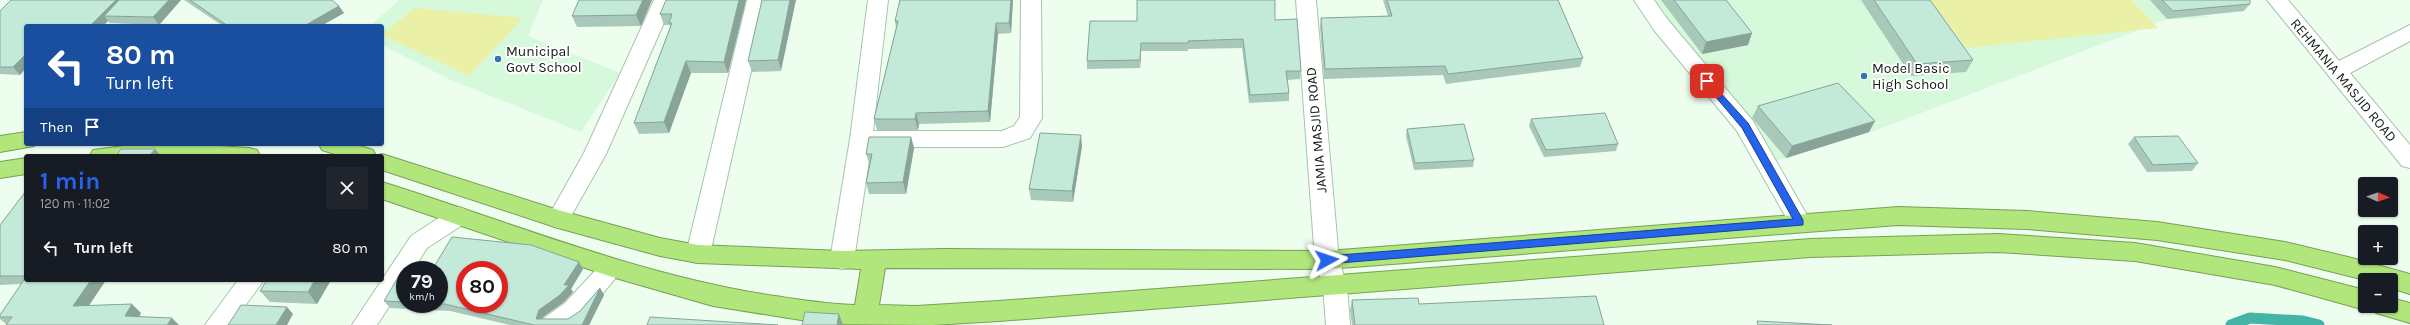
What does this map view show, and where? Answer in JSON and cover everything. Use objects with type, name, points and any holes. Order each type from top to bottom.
[{"type":"highway","points":[[0,144],[24,140]]},
{"type":"highway","points":[[336,146],[359,154]]},
{"type":"highway","points":[[120,154],[158,150],[219,154]]},
{"type":"highway","points":[[384,163],[558,219],[623,238],[698,254],[842,260],[1327,260],[1800,222],[1898,216],[1982,217],[2120,226],[2243,243],[2372,272],[2410,284]]},
{"type":"highway","points":[[0,170],[24,166]]},
{"type":"highway","points":[[384,191],[612,268],[713,296],[864,319],[999,311],[1335,286],[1810,248],[1998,243],[2135,252],[2275,276],[2358,298]]},
{"type":"highway","points":[[864,319],[875,259]]},
{"type":"highway","points":[[2398,310],[2410,313]]},
{"type":"street","points":[[558,219],[595,154],[664,0]]},
{"type":"street","points":[[698,254],[757,0]]},
{"type":"street","points":[[842,260],[861,139],[878,0]]},
{"type":"street","points":[[861,139],[1003,139],[1022,132],[1032,118],[1031,0]]},
{"type":"street","name":"JAMIA MASJID ROAD","points":[[1306,0],[1327,260],[1335,286]]},
{"type":"street","points":[[1644,0],[1661,25],[1745,126],[1800,222]]},
{"type":"street","name":"REHMANIA MASJID ROAD","points":[[2277,0],[2410,160]]},
{"type":"street","points":[[2337,71],[2410,32]]},
{"type":"street","points":[[364,325],[419,242],[459,216]]},
{"type":"street","points":[[553,325],[574,310],[612,268]]},
{"type":"street","points":[[217,325],[250,282]]},
{"type":"street","points":[[1335,286],[1338,325]]},
{"type":"shaded area","name":"Municipal Govt School","points":[[399,0],[543,0],[528,36],[620,73],[581,132],[451,80],[384,46],[384,24],[372,24]]},
{"type":"shaded area","name":"Model Basic High School","points":[[1651,0],[2190,0],[2208,18],[2167,19],[1869,133],[1776,161]]},
{"type":"green space","points":[[1930,0],[2132,0],[2158,28],[1967,48]]},
{"type":"green space","points":[[415,8],[523,18],[469,76],[384,36],[384,33]]},
{"type":"building","points":[[11,0],[116,0],[92,24],[24,24],[24,56],[13,67],[0,67],[0,11]]},
{"type":"building","points":[[119,0],[169,0],[153,17],[104,16]]},
{"type":"building","points":[[190,0],[332,0],[339,6],[308,24],[225,24]]},
{"type":"building","points":[[579,0],[643,0],[636,15],[572,16]]},
{"type":"building","points":[[666,0],[739,0],[724,62],[686,61],[664,122],[634,123],[672,23],[669,23],[672,14],[660,14]]},
{"type":"building","points":[[762,0],[790,0],[778,60],[748,61]]},
{"type":"building","points":[[900,0],[1011,0],[1009,23],[996,23],[988,111],[916,113],[915,119],[874,119],[898,21],[895,21]]},
{"type":"building","points":[[1137,0],[1275,0],[1275,20],[1297,19],[1301,71],[1286,71],[1289,93],[1250,95],[1243,39],[1188,41],[1188,43],[1141,43],[1140,60],[1087,61],[1090,21],[1137,21]]},
{"type":"building","points":[[1387,0],[1558,0],[1583,58],[1448,74],[1445,66],[1325,69],[1321,18],[1392,16]]},
{"type":"building","points":[[1674,0],[1726,0],[1752,33],[1706,42]]},
{"type":"building","points":[[1874,0],[1930,0],[1973,60],[1917,64]]},
{"type":"building","points":[[2162,0],[2250,0],[2250,4],[2173,11]]},
{"type":"building","points":[[1838,83],[1875,121],[1792,146],[1758,106]]},
{"type":"building","points":[[1605,113],[1618,144],[1546,150],[1531,119]]},
{"type":"building","points":[[1464,124],[1474,160],[1415,163],[1407,129]]},
{"type":"building","points":[[1040,133],[1081,135],[1072,191],[1029,189]]},
{"type":"building","points":[[2178,136],[2198,163],[2153,165],[2134,137]]},
{"type":"building","points":[[869,137],[911,137],[903,182],[866,183],[872,154],[866,154]]},
{"type":"building","points":[[121,149],[155,149],[151,154],[117,154]]},
{"type":"building","points":[[24,194],[24,276],[0,276],[0,225]]},
{"type":"building","points":[[452,237],[531,245],[579,262],[564,285],[569,285],[560,295],[539,310],[536,319],[568,319],[580,311],[600,288],[582,325],[534,325],[483,313],[508,313],[508,261],[456,261],[456,307],[448,305],[448,261],[437,261]]},
{"type":"building","points":[[24,280],[24,282],[90,282],[73,306],[132,304],[125,316],[172,318],[167,325],[6,325],[12,317],[0,317]]},
{"type":"building","points":[[396,281],[396,302],[384,301]]},
{"type":"building","points":[[266,282],[314,282],[308,292],[260,291]]},
{"type":"building","points":[[1596,296],[1604,325],[1355,325],[1352,300],[1418,298],[1419,304]]},
{"type":"building","points":[[241,305],[287,307],[276,325],[228,325]]},
{"type":"building","points":[[805,312],[839,314],[837,325],[802,325]]},
{"type":"building","points":[[650,317],[778,325],[647,325]]},
{"type":"building","points":[[1757,321],[1832,325],[1758,325]]},
{"type":"waterway","points":[[2231,325],[2250,318],[2303,321],[2319,325]]},
{"type":"place","name":"Municipal Govt School","points":[[498,59]]},
{"type":"place","name":"Model Basic High School","points":[[1864,76]]},
{"type":"route","points":[[1327,260],[1800,222],[1745,126],[1707,81]]}]
